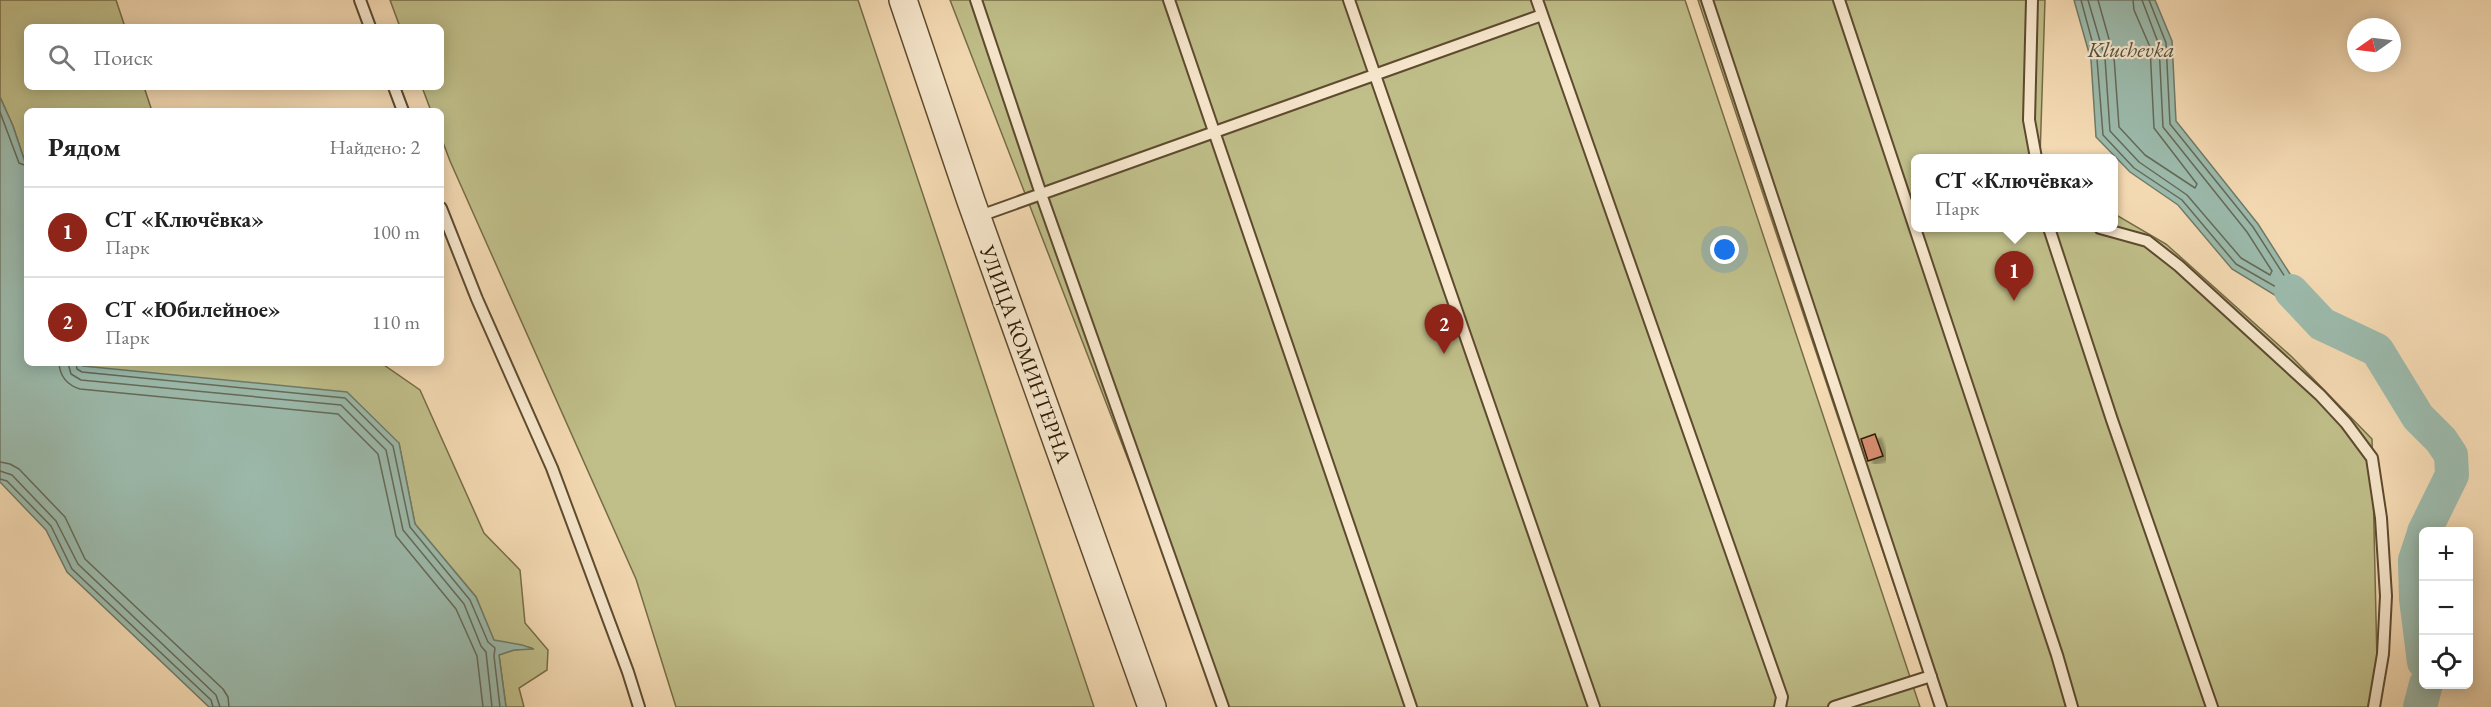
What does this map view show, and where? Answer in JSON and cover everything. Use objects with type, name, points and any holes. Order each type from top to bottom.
[{"type":"street","name":"УЛИЦА КОМИНТЕРНА","points":[[903,0],[977,217],[1152,707]]},
{"type":"lane","points":[[360,0],[369,24]]},
{"type":"lane","points":[[976,0],[1041,194],[1223,707]]},
{"type":"lane","points":[[1169,0],[1411,707]]},
{"type":"lane","points":[[1348,0],[1594,707]]},
{"type":"lane","points":[[1537,0],[1782,697],[1780,707]]},
{"type":"lane","points":[[1707,0],[1941,707]]},
{"type":"lane","points":[[1839,0],[1911,216]]},
{"type":"lane","points":[[2032,0],[2029,120],[2036,154]]},
{"type":"lane","points":[[977,217],[1542,15]]},
{"type":"lane","points":[[395,90],[402,108]]},
{"type":"lane","points":[[444,216],[477,299],[552,468],[639,707]]},
{"type":"lane","points":[[1916,232],[2057,655],[2072,707]]},
{"type":"lane","points":[[2050,232],[2116,431],[2212,707]]},
{"type":"lane","points":[[2114,232],[2147,241],[2180,266],[2320,394],[2346,423],[2372,458],[2381,518],[2386,596],[2383,654],[2374,707]]},
{"type":"lane","points":[[1834,707],[1931,676]]},
{"type":"shaded area","points":[[0,0],[116,0],[124,24],[24,24],[24,90],[145,90],[151,108],[24,108],[24,159],[0,97]]},
{"type":"shaded area","points":[[390,0],[858,0],[1094,707],[676,707],[636,579],[450,161],[444,145],[444,108],[430,108],[423,90],[444,90],[444,24],[399,24]]},
{"type":"shaded area","points":[[950,0],[1685,0],[1920,707],[1224,707]]},
{"type":"shaded area","points":[[1698,0],[2045,0],[2040,154],[1911,154],[1911,232],[2118,232],[2118,216],[2166,244],[2292,357],[2372,439],[2378,707],[1935,707]]},
{"type":"shaded area","points":[[83,366],[385,366],[420,390],[484,533],[520,570],[525,623],[548,650],[547,670],[519,688],[524,707],[506,707],[499,655],[532,648],[494,641],[476,597],[415,524],[399,443]]},
{"type":"water","name":"Kluchevka","points":[[2074,0],[2155,0],[2172,41],[2176,121],[2258,224],[2322,324],[2232,269],[2178,205],[2130,172],[2118,160],[2118,154],[2113,154],[2096,137],[2091,60]]},
{"type":"water","points":[[0,97],[24,159],[24,366],[83,366],[347,392],[399,443],[415,524],[476,597],[494,640],[534,649],[514,650],[499,655],[506,707],[209,707],[67,572],[46,530],[0,482]]},
{"type":"building","points":[[1875,434],[1883,456],[1868,461],[1861,439]]},
{"type":"waterway","name":"Kluchevka","points":[[2291,291],[2322,324],[2377,350],[2418,417],[2441,440],[2451,455],[2452,475],[2426,527]]},
{"type":"waterway","name":"Kluchevka","points":[[2419,548],[2415,560],[2416,599],[2421,635]]},
{"type":"waterway","name":"Kluchevka","points":[[2420,707],[2425,689]]},
{"type":"place","name":"СТ «Ключёвка»","points":[[2014,301]]},
{"type":"place","name":"СТ «Юбилейное»","points":[[1444,354]]}]
